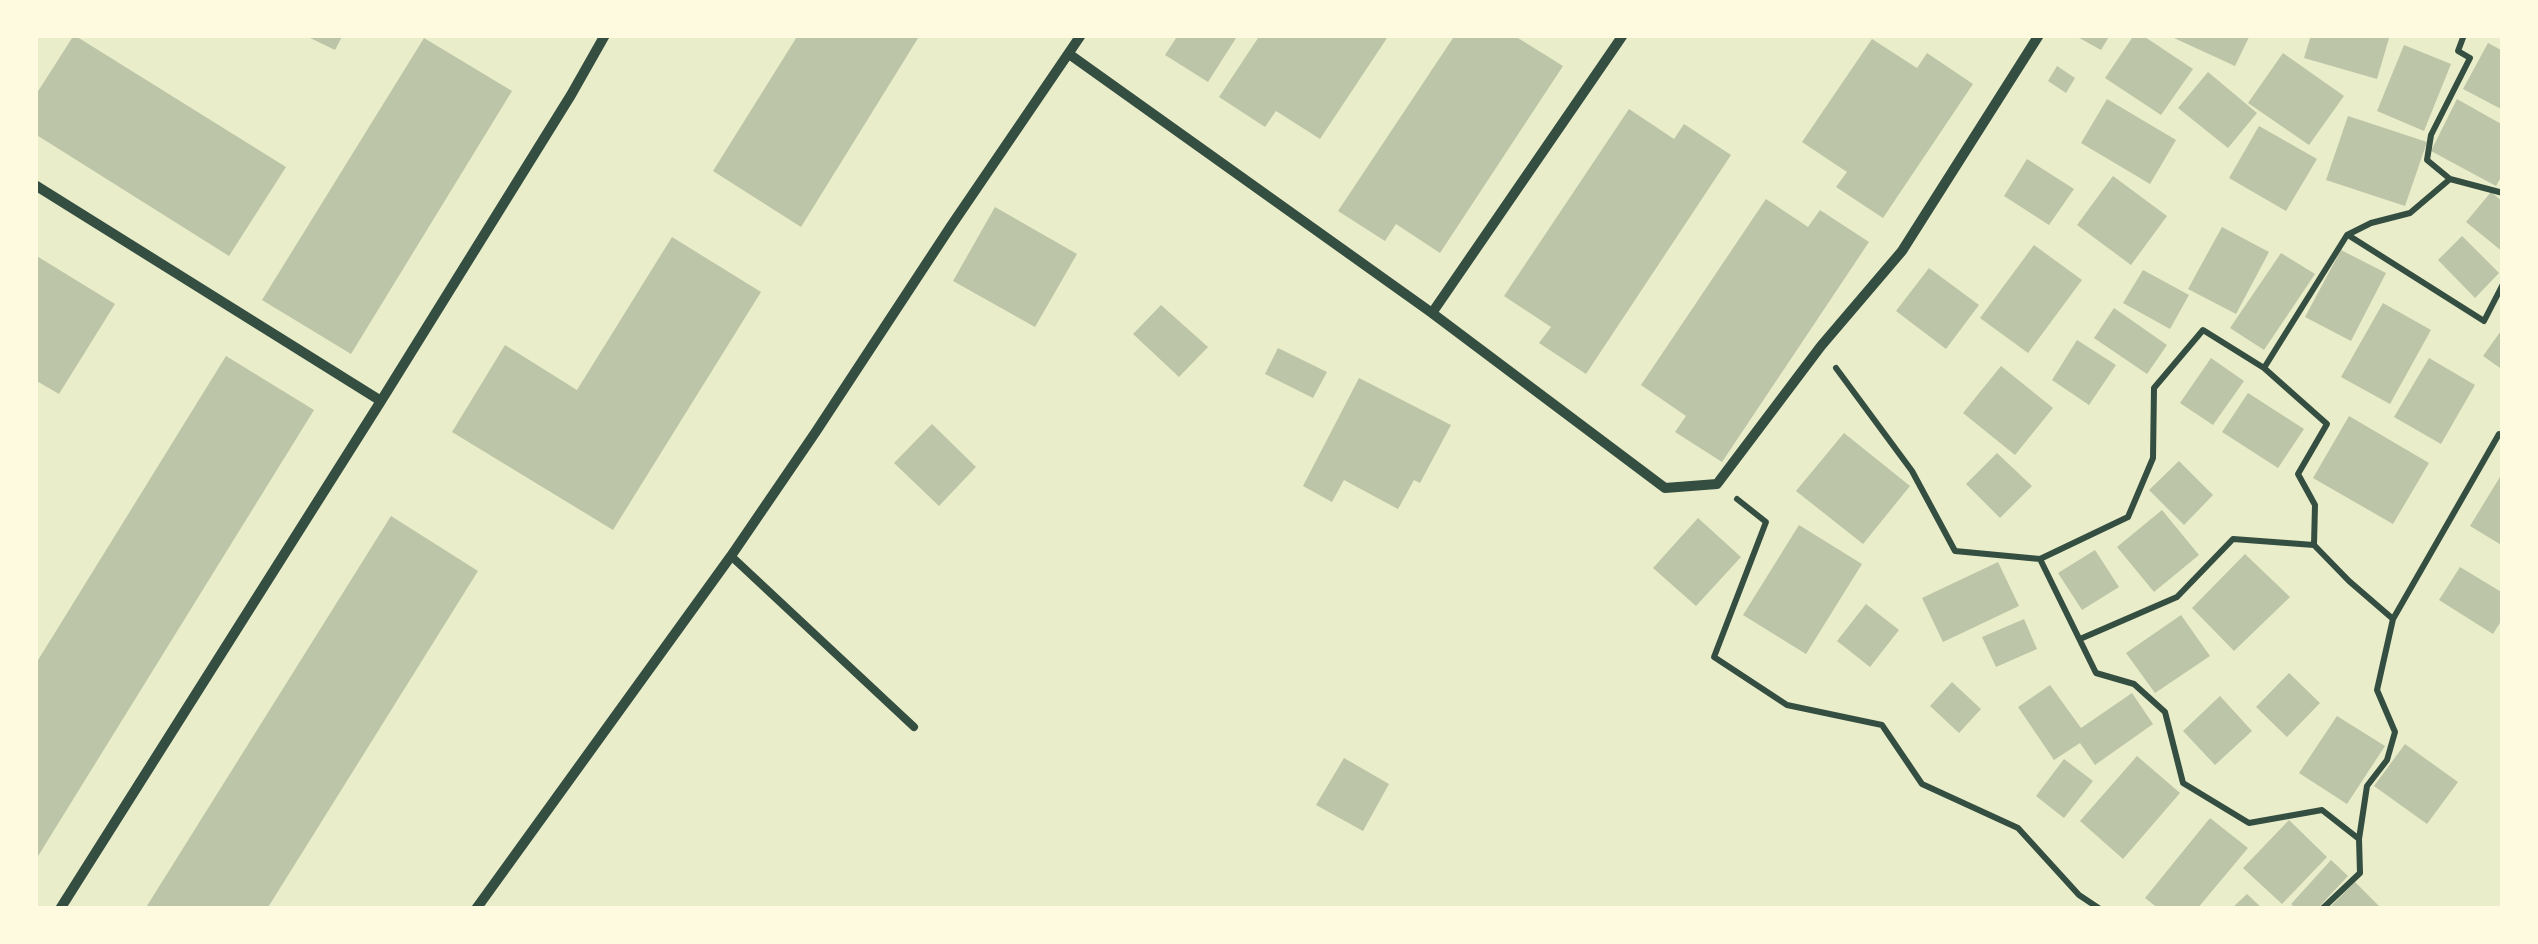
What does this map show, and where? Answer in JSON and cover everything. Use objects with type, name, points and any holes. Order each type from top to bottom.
[{"type":"street","points":[[60,909],[572,95],[605,35]]},
{"type":"street","points":[[476,909],[816,433],[1081,35]]},
{"type":"street","points":[[1432,314],[1623,35]]},
{"type":"street","points":[[1069,54],[1432,314],[1666,488],[1718,484],[1821,346],[1902,251],[2039,35]]},
{"type":"street","points":[[35,185],[381,401]]},
{"type":"lane","points":[[730,556],[914,726]]},
{"type":"path","points":[[2464,35],[2458,51],[2470,58],[2432,135],[2426,160],[2450,179],[2503,192]]},
{"type":"path","points":[[2264,368],[2347,234],[2410,213],[2450,179]]},
{"type":"path","points":[[2347,234],[2484,322],[2503,284]]},
{"type":"path","points":[[1821,346],[1912,470],[1955,551],[2040,559],[2128,517],[2153,458],[2154,388],[2202,330],[2264,368],[2327,424],[2298,474],[2315,506],[2314,545]]},
{"type":"path","points":[[2322,909],[2360,872],[2359,839],[2367,786],[2387,760],[2395,732],[2377,690],[2393,619],[2498,434],[2503,436]]},
{"type":"path","points":[[1718,484],[1766,522],[1714,658],[1786,706],[1882,725],[1922,784],[2018,828],[2079,895],[2100,909]]},
{"type":"path","points":[[2080,640],[2177,596],[2233,539],[2314,545],[2393,619]]},
{"type":"path","points":[[2040,559],[2096,673],[2134,684],[2165,712],[2183,782],[2249,824],[2322,810],[2359,839]]},
{"type":"building","points":[[74,35],[286,167],[229,256],[35,134],[35,96]]},
{"type":"building","points":[[304,35],[343,35],[335,50]]},
{"type":"building","points":[[798,35],[920,35],[801,227],[713,171]]},
{"type":"building","points":[[1178,35],[1238,35],[1208,82],[1165,55]]},
{"type":"building","points":[[1260,35],[1389,35],[1320,139],[1276,111],[1265,127],[1219,97]]},
{"type":"building","points":[[1455,35],[1520,35],[1518,38],[1563,66],[1440,253],[1396,224],[1385,241],[1338,211]]},
{"type":"building","points":[[2074,35],[2110,35],[2101,50]]},
{"type":"building","points":[[2134,35],[2142,35],[2193,69],[2161,115],[2105,78]]},
{"type":"building","points":[[2250,35],[2235,66],[2174,38]]},
{"type":"building","points":[[2311,35],[2390,35],[2377,79],[2304,58]]},
{"type":"building","points":[[424,38],[512,91],[351,354],[262,300]]},
{"type":"building","points":[[1872,39],[1917,68],[1927,53],[1973,84],[1883,218],[1836,187],[1847,172],[1802,142]]},
{"type":"building","points":[[2488,43],[2503,51],[2503,110],[2463,89]]},
{"type":"building","points":[[2404,45],[2451,64],[2424,131],[2377,111]]},
{"type":"building","points":[[2283,53],[2344,96],[2309,145],[2248,103]]},
{"type":"building","points":[[2057,66],[2075,78],[2066,93],[2048,81]]},
{"type":"building","points":[[2208,72],[2257,113],[2228,148],[2178,108]]},
{"type":"building","points":[[2107,99],[2176,140],[2150,184],[2081,143]]},
{"type":"building","points":[[2457,99],[2503,125],[2503,173],[2496,186],[2431,151]]},
{"type":"building","points":[[1629,109],[1674,139],[1684,124],[1731,155],[1586,374],[1539,343],[1551,327],[1504,296]]},
{"type":"building","points":[[2348,116],[2427,142],[2405,206],[2326,180]]},
{"type":"building","points":[[2259,126],[2317,159],[2286,211],[2229,178]]},
{"type":"building","points":[[2027,159],[2074,189],[2049,225],[2004,196]]},
{"type":"building","points":[[2113,176],[2167,216],[2131,265],[2077,225]]},
{"type":"building","points":[[2491,192],[2503,202],[2503,252],[2466,222]]},
{"type":"building","points":[[1766,199],[1808,227],[1820,210],[1869,242],[1722,462],[1675,432],[1686,416],[1641,385]]},
{"type":"building","points":[[995,207],[1077,254],[1035,327],[953,281]]},
{"type":"building","points":[[2222,227],[2269,252],[2236,314],[2188,289]]},
{"type":"building","points":[[2462,236],[2499,273],[2475,298],[2438,260]]},
{"type":"building","points":[[672,237],[761,292],[613,530],[452,432],[505,345],[577,390]]},
{"type":"building","points":[[2034,245],[2082,280],[2028,353],[1980,318]]},
{"type":"building","points":[[2341,250],[2386,273],[2351,341],[2305,317]]},
{"type":"building","points":[[2281,253],[2315,274],[2264,350],[2230,328]]},
{"type":"building","points":[[35,255],[115,304],[59,394],[35,380]]},
{"type":"building","points":[[1929,268],[1979,305],[1946,349],[1896,311]]},
{"type":"building","points":[[2143,270],[2189,295],[2170,329],[2123,303]]},
{"type":"building","points":[[2383,303],[2431,330],[2390,404],[2341,377]]},
{"type":"building","points":[[1161,305],[1208,347],[1179,377],[1133,334]]},
{"type":"building","points":[[2114,308],[2167,345],[2147,374],[2094,338]]},
{"type":"building","points":[[2503,328],[2503,370],[2483,356]]},
{"type":"building","points":[[2077,340],[2116,365],[2089,405],[2052,380]]},
{"type":"building","points":[[1278,348],[1327,372],[1313,398],[1265,374]]},
{"type":"building","points":[[226,356],[314,410],[35,861],[35,665]]},
{"type":"building","points":[[2211,358],[2244,381],[2213,425],[2180,403]]},
{"type":"building","points":[[2429,358],[2475,385],[2441,444],[2394,417]]},
{"type":"building","points":[[2001,366],[2053,408],[2015,455],[1963,413]]},
{"type":"building","points":[[1359,378],[1451,425],[1420,483],[1414,480],[1398,509],[1344,480],[1332,502],[1303,486]]},
{"type":"building","points":[[2248,393],[2304,429],[2278,468],[2222,432]]},
{"type":"building","points":[[2349,416],[2429,463],[2393,524],[2313,478]]},
{"type":"building","points":[[932,424],[976,467],[939,506],[894,463]]},
{"type":"building","points":[[1844,433],[1910,486],[1863,544],[1796,491]]},
{"type":"building","points":[[1997,453],[2032,486],[2000,518],[1966,484]]},
{"type":"building","points":[[2179,461],[2213,495],[2184,525],[2149,490]]},
{"type":"building","points":[[2503,472],[2503,546],[2470,526]]},
{"type":"building","points":[[2162,510],[2199,555],[2154,592],[2117,547]]},
{"type":"building","points":[[391,516],[478,571],[267,909],[145,909]]},
{"type":"building","points":[[1698,518],[1741,557],[1696,606],[1653,568]]},
{"type":"building","points":[[1799,525],[1862,564],[1806,654],[1743,615]]},
{"type":"building","points":[[2095,550],[2119,587],[2082,610],[2058,573]]},
{"type":"building","points":[[2245,554],[2290,597],[2234,651],[2192,608]]},
{"type":"building","points":[[1998,562],[2019,606],[1943,642],[1922,598]]},
{"type":"building","points":[[2460,567],[2503,593],[2503,618],[2493,634],[2439,600]]},
{"type":"building","points":[[1866,604],[1899,630],[1870,667],[1837,641]]},
{"type":"building","points":[[2181,615],[2210,656],[2155,693],[2126,653]]},
{"type":"building","points":[[2024,619],[2037,649],[1996,667],[1982,637]]},
{"type":"building","points":[[2289,673],[2320,703],[2287,737],[2256,707]]},
{"type":"building","points":[[1952,682],[1981,709],[1959,733],[1930,706]]},
{"type":"building","points":[[2050,685],[2081,728],[2132,693],[2153,724],[2095,765],[2080,743],[2054,760],[2018,707]]},
{"type":"building","points":[[2220,696],[2252,731],[2215,765],[2183,731]]},
{"type":"building","points":[[2337,716],[2385,746],[2347,804],[2299,773]]},
{"type":"building","points":[[2405,744],[2458,782],[2427,824],[2374,786]]},
{"type":"building","points":[[2137,756],[2180,793],[2123,859],[2080,821]]},
{"type":"building","points":[[1344,758],[1389,784],[1363,831],[1316,805]]},
{"type":"building","points":[[2064,759],[2093,781],[2064,818],[2036,796]]},
{"type":"building","points":[[2210,818],[2248,848],[2197,909],[2159,909],[2145,898]]},
{"type":"building","points":[[2289,820],[2327,857],[2282,904],[2243,868]]},
{"type":"building","points":[[2331,860],[2348,876],[2317,909],[2296,909],[2291,904]]},
{"type":"building","points":[[2355,882],[2382,909],[2328,909]]},
{"type":"building","points":[[2247,894],[2263,909],[2231,909]]}]
